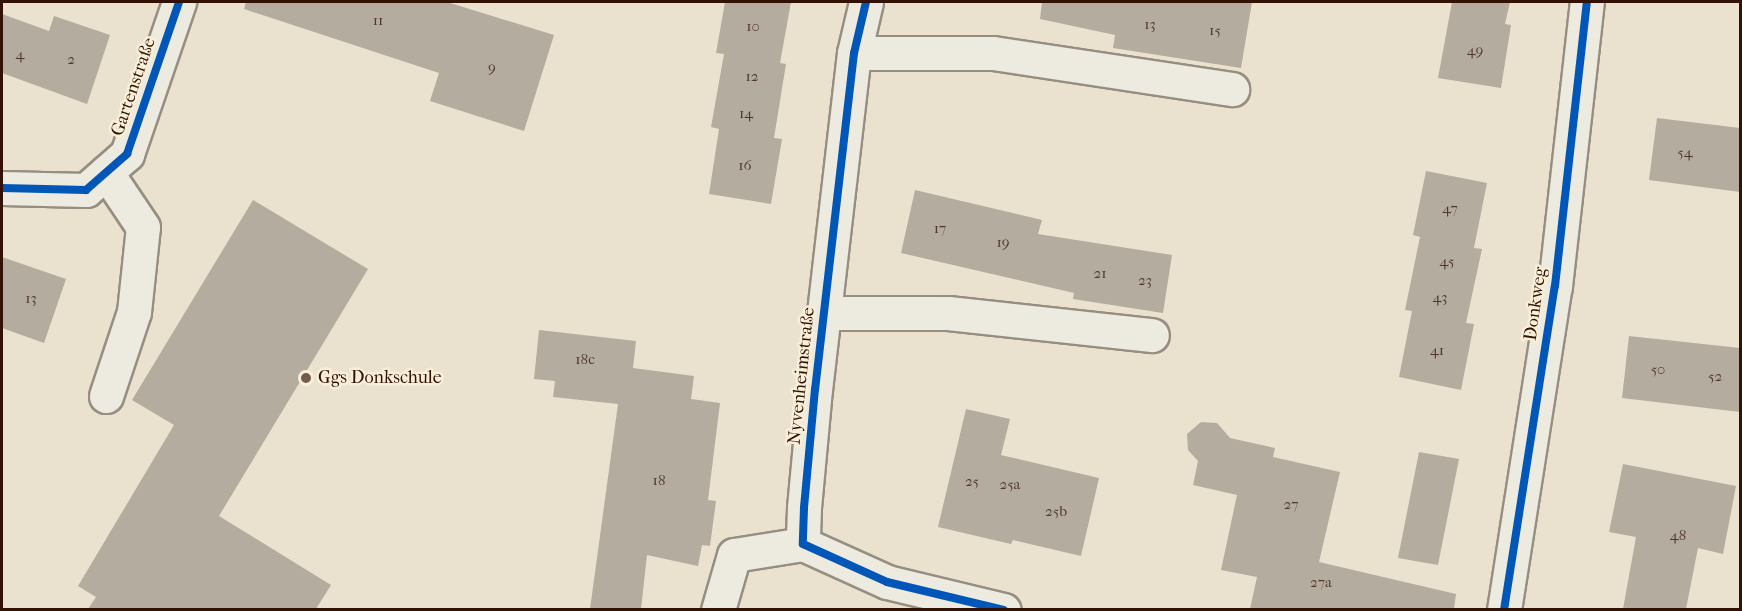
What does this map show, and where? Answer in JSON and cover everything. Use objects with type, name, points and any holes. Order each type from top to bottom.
[{"type":"street","name":"Gartenstraße","points":[[2,188],[86,190],[127,154],[179,2]]},
{"type":"street","name":"Nyvenheimstraße","points":[[803,544],[804,508],[824,313],[854,53],[866,2]]},
{"type":"street","name":"Donkweg","points":[[1504,609],[1555,286],[1587,2]]},
{"type":"street","points":[[854,53],[993,52],[1232,89]]},
{"type":"street","points":[[106,172],[143,227],[134,312],[106,396]]},
{"type":"street","points":[[824,313],[948,312],[1152,335]]},
{"type":"street","points":[[718,609],[734,555],[803,544],[887,582],[1004,609]]},
{"type":"building","points":[[246,2],[447,2],[554,35],[524,131],[430,101],[439,73],[244,9]]},
{"type":"building","points":[[725,2],[791,2],[780,63],[786,64],[774,138],[782,139],[771,204],[709,194],[719,129],[711,127],[724,54],[716,53]]},
{"type":"building","points":[[1042,2],[1252,2],[1241,68],[1113,48],[1115,35],[1040,19]]},
{"type":"building","points":[[1452,2],[1510,2],[1505,24],[1511,25],[1501,88],[1438,78]]},
{"type":"building","points":[[2,14],[49,31],[54,16],[110,35],[87,104],[2,73]]},
{"type":"building","points":[[1657,118],[1740,128],[1740,192],[1649,180]]},
{"type":"building","points":[[1426,171],[1487,183],[1474,248],[1482,249],[1466,323],[1474,324],[1461,390],[1399,377],[1412,311],[1405,310],[1420,237],[1413,235]]},
{"type":"building","points":[[915,190],[1042,220],[1038,234],[1172,255],[1163,313],[1073,299],[1074,293],[901,253]]},
{"type":"building","points":[[253,200],[368,269],[219,516],[331,585],[316,609],[88,609],[96,597],[78,586],[174,425],[132,400]]},
{"type":"building","points":[[2,257],[66,279],[44,343],[2,328]]},
{"type":"building","points":[[539,330],[636,341],[633,368],[694,376],[691,399],[720,403],[708,500],[716,501],[710,546],[702,545],[698,566],[647,555],[641,609],[590,609],[618,404],[553,397],[555,381],[534,379]]},
{"type":"building","points":[[1629,336],[1740,348],[1740,412],[1622,398]]},
{"type":"building","points":[[966,409],[1010,419],[1001,455],[1099,478],[1081,556],[1013,540],[1011,544],[938,527]]},
{"type":"building","points":[[1201,422],[1217,423],[1230,438],[1275,448],[1273,457],[1340,472],[1319,562],[1456,594],[1454,609],[1250,609],[1257,577],[1221,570],[1237,495],[1193,485],[1198,461],[1188,450],[1187,434]]},
{"type":"building","points":[[1419,452],[1459,459],[1438,565],[1398,558]]},
{"type":"building","points":[[1623,464],[1736,486],[1723,554],[1698,548],[1686,609],[1623,609],[1636,537],[1609,532]]},
{"type":"cycle path","points":[[2,188],[86,190],[127,154],[179,2]]},
{"type":"cycle path","points":[[866,2],[854,53],[815,389],[803,544],[887,582],[1004,610]]},
{"type":"cycle path","points":[[1504,610],[1555,286],[1587,2]]},
{"type":"place","name":"Ggs Donkschule","points":[[306,378]]}]
